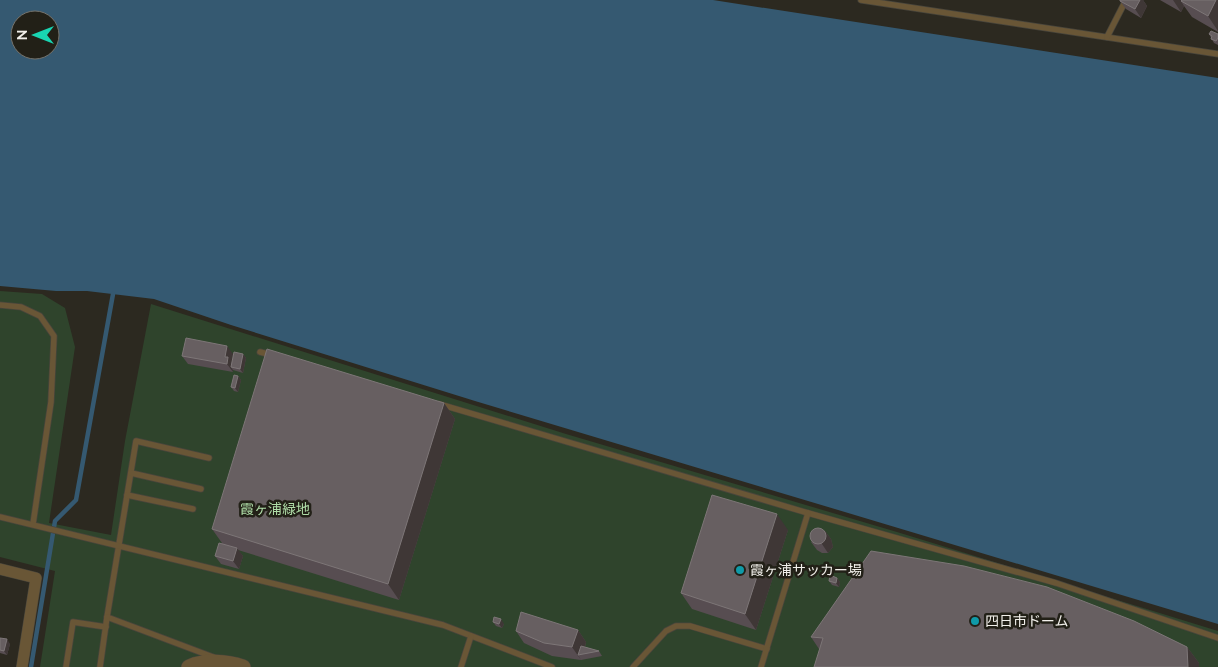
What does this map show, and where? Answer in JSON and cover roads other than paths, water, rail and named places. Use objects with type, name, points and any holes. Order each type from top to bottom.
[{"type":"street","points":[[0,569],[36,578],[22,667]]},
{"type":"street","points":[[189,667],[198,663],[220,662],[237,666]]},
{"type":"lane","points":[[861,0],[1218,54]]},
{"type":"lane","points":[[1107,37],[1126,0]]},
{"type":"lane","points":[[0,305],[21,307],[40,316],[54,336],[51,402],[33,524]]},
{"type":"lane","points":[[260,352],[278,357]]},
{"type":"lane","points":[[434,403],[808,513],[1056,583],[1218,638]]},
{"type":"lane","points":[[100,667],[115,546],[127,495],[136,441],[209,458]]},
{"type":"lane","points":[[131,473],[201,489]]},
{"type":"lane","points":[[127,495],[193,509]]},
{"type":"lane","points":[[762,667],[808,513]]},
{"type":"lane","points":[[0,518],[33,524],[115,546],[443,625],[552,667]]},
{"type":"lane","points":[[107,617],[237,666]]},
{"type":"lane","points":[[66,667],[73,622],[106,627]]},
{"type":"lane","points":[[633,667],[666,631],[676,626],[690,626],[767,650]]},
{"type":"lane","points":[[461,667],[471,636]]},
{"type":"water","points":[[0,0],[713,0],[1218,78],[1218,624],[475,401],[154,299],[87,291],[56,291],[0,286]]},
{"type":"waterway","points":[[31,667],[55,521],[76,500],[113,294]]},
{"type":"place","name":"霞ヶ浦サッカー場","points":[[740,570]]},
{"type":"place","name":"四日市ドーム","points":[[975,621]]},
{"type":"park label","name":"霞ヶ浦緑地","points":[[275,509]]}]
